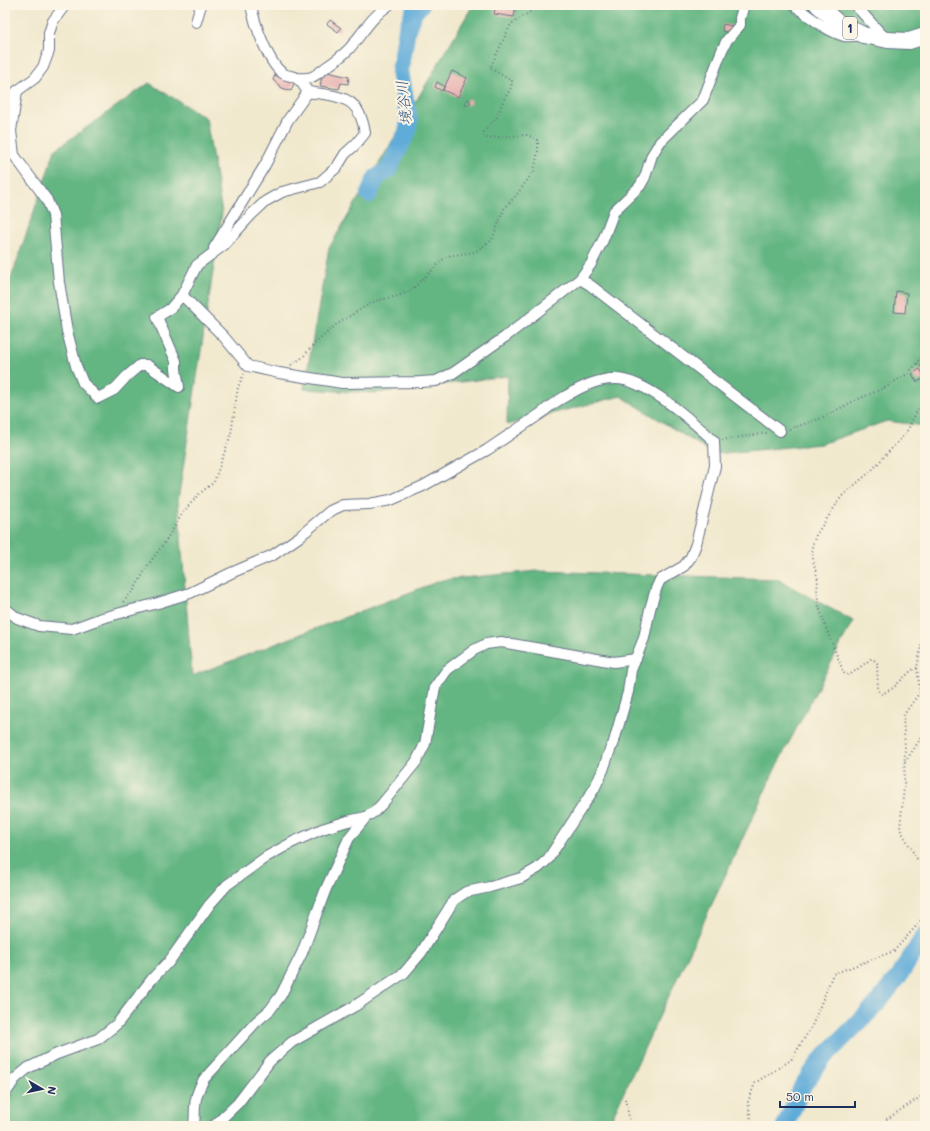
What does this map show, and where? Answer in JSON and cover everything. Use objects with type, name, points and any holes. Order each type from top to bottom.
[{"type":"main road","name":"1","points":[[816,12],[864,35],[888,40],[909,41],[925,36]]},
{"type":"street","points":[[5,105],[18,91],[35,78],[43,67],[48,51],[49,33],[53,21],[64,5]]},
{"type":"street","points":[[196,22],[200,5]]},
{"type":"street","points":[[251,5],[253,18],[259,33],[277,67],[284,74],[297,78],[315,76],[336,61],[350,48],[364,29],[383,9],[389,5]]},
{"type":"street","points":[[182,295],[224,337],[248,366],[279,373],[342,383],[436,381],[454,373],[505,337],[580,279],[591,264],[614,212],[640,186],[645,177],[652,155],[660,142],[703,100],[722,50],[727,40],[740,26],[740,18],[744,5]]},
{"type":"street","points":[[787,5],[816,12]]},
{"type":"street","points":[[794,5],[816,12]]},
{"type":"street","points":[[855,5],[888,40]]},
{"type":"street","points":[[18,91],[11,131],[14,155],[47,200],[53,215],[59,282],[67,331],[76,366],[83,383],[98,398],[114,390],[126,376],[140,365],[147,364],[179,386],[176,361],[157,317],[170,309],[182,295],[197,265],[224,245],[266,201],[282,192],[320,182],[337,167],[345,154],[365,133],[363,120],[352,103],[338,97],[308,92],[297,78]]},
{"type":"street","points":[[208,256],[220,240],[265,165],[288,120],[308,92]]},
{"type":"street","points":[[580,279],[590,285],[780,431]]},
{"type":"street","points":[[5,608],[17,618],[40,626],[72,629],[102,618],[190,593],[273,555],[299,537],[330,511],[343,505],[369,504],[391,500],[423,486],[487,450],[550,406],[586,385],[604,380],[615,379],[631,381],[656,395],[690,419],[714,442],[715,466],[696,544],[691,557],[684,566],[660,580],[650,610],[644,638],[632,670],[628,692],[613,745],[603,770],[594,789],[548,859],[538,868],[521,878],[466,892],[454,900],[421,953],[404,973],[355,1006],[292,1042],[270,1061],[238,1103],[215,1125],[212,1126]]},
{"type":"street","points":[[5,1094],[15,1079],[28,1068],[57,1054],[98,1040],[117,1024],[152,979],[168,963],[210,904],[227,885],[266,857],[293,842],[322,829],[366,817],[374,812],[416,762],[425,744],[435,687],[447,670],[474,650],[486,644],[501,642],[614,662],[636,659]]},
{"type":"street","points":[[193,1126],[195,1120],[194,1107],[198,1090],[204,1079],[256,1022],[270,1010],[281,995],[302,952],[325,891],[350,838],[366,817]]},
{"type":"path","points":[[279,373],[302,357],[314,344],[336,325],[356,312],[375,302],[410,291],[447,256],[475,252],[492,240],[504,209],[534,171],[538,151],[538,140],[527,135],[485,138],[484,133],[497,117],[503,101],[511,88],[512,81],[490,68],[511,24],[542,5]]},
{"type":"path","points":[[714,442],[788,430],[819,419],[884,388],[909,372],[925,352]]},
{"type":"path","points":[[917,363],[925,370]]},
{"type":"path","points":[[122,603],[134,590],[148,565],[165,542],[184,511],[198,494],[214,482],[231,434],[238,387],[248,366]]},
{"type":"path","points":[[917,668],[912,670],[893,688],[882,694],[878,690],[877,663],[874,660],[871,659],[851,674],[847,675],[844,673],[819,607],[817,592],[818,580],[813,560],[812,546],[816,535],[842,496],[871,471],[906,433],[925,395]]},
{"type":"path","points":[[925,538],[923,566],[925,576]]},
{"type":"path","points":[[925,625],[917,668],[920,692],[903,716],[904,763],[900,829],[917,859],[925,863]]},
{"type":"path","points":[[904,763],[925,732]]},
{"type":"path","points":[[752,1126],[748,1102],[755,1083],[791,1060],[812,1026],[833,974],[894,951],[920,923],[925,913]]},
{"type":"path","points":[[882,1126],[887,1119],[925,1094]]},
{"type":"path","points":[[625,1099],[631,1126]]},
{"type":"green space","points":[[473,5],[925,5],[925,426],[887,421],[821,444],[714,454],[621,396],[507,425],[508,376],[375,393],[304,389],[329,248]]},
{"type":"green space","points":[[149,83],[206,118],[222,213],[178,501],[192,676],[442,580],[537,571],[777,579],[853,621],[776,767],[608,1126],[5,1126],[5,296],[55,150]]},
{"type":"building","points":[[496,5],[516,5],[514,17],[494,14]]},
{"type":"building","points":[[330,20],[341,28],[338,32],[327,24]]},
{"type":"building","points":[[723,24],[732,26],[731,33],[722,31]]},
{"type":"building","points":[[452,71],[467,78],[458,97],[443,90]]},
{"type":"building","points":[[327,72],[349,77],[348,84],[341,83],[339,89],[320,86],[322,76]]},
{"type":"building","points":[[275,75],[285,80],[286,78],[295,81],[291,91],[282,88],[273,80]]},
{"type":"building","points":[[437,82],[444,86],[442,91],[435,87]]},
{"type":"building","points":[[469,99],[471,103],[466,106],[465,101]]},
{"type":"building","points":[[896,291],[907,293],[905,313],[894,312]]},
{"type":"building","points":[[920,369],[925,378],[917,382],[912,374]]},
{"type":"waterway","name":"境谷川","points":[[369,194],[376,178],[388,170],[407,133],[409,121],[400,71],[407,29],[413,13],[421,5]]},
{"type":"waterway","points":[[785,1126],[803,1085],[823,1058],[876,1005],[899,976],[925,935]]}]
